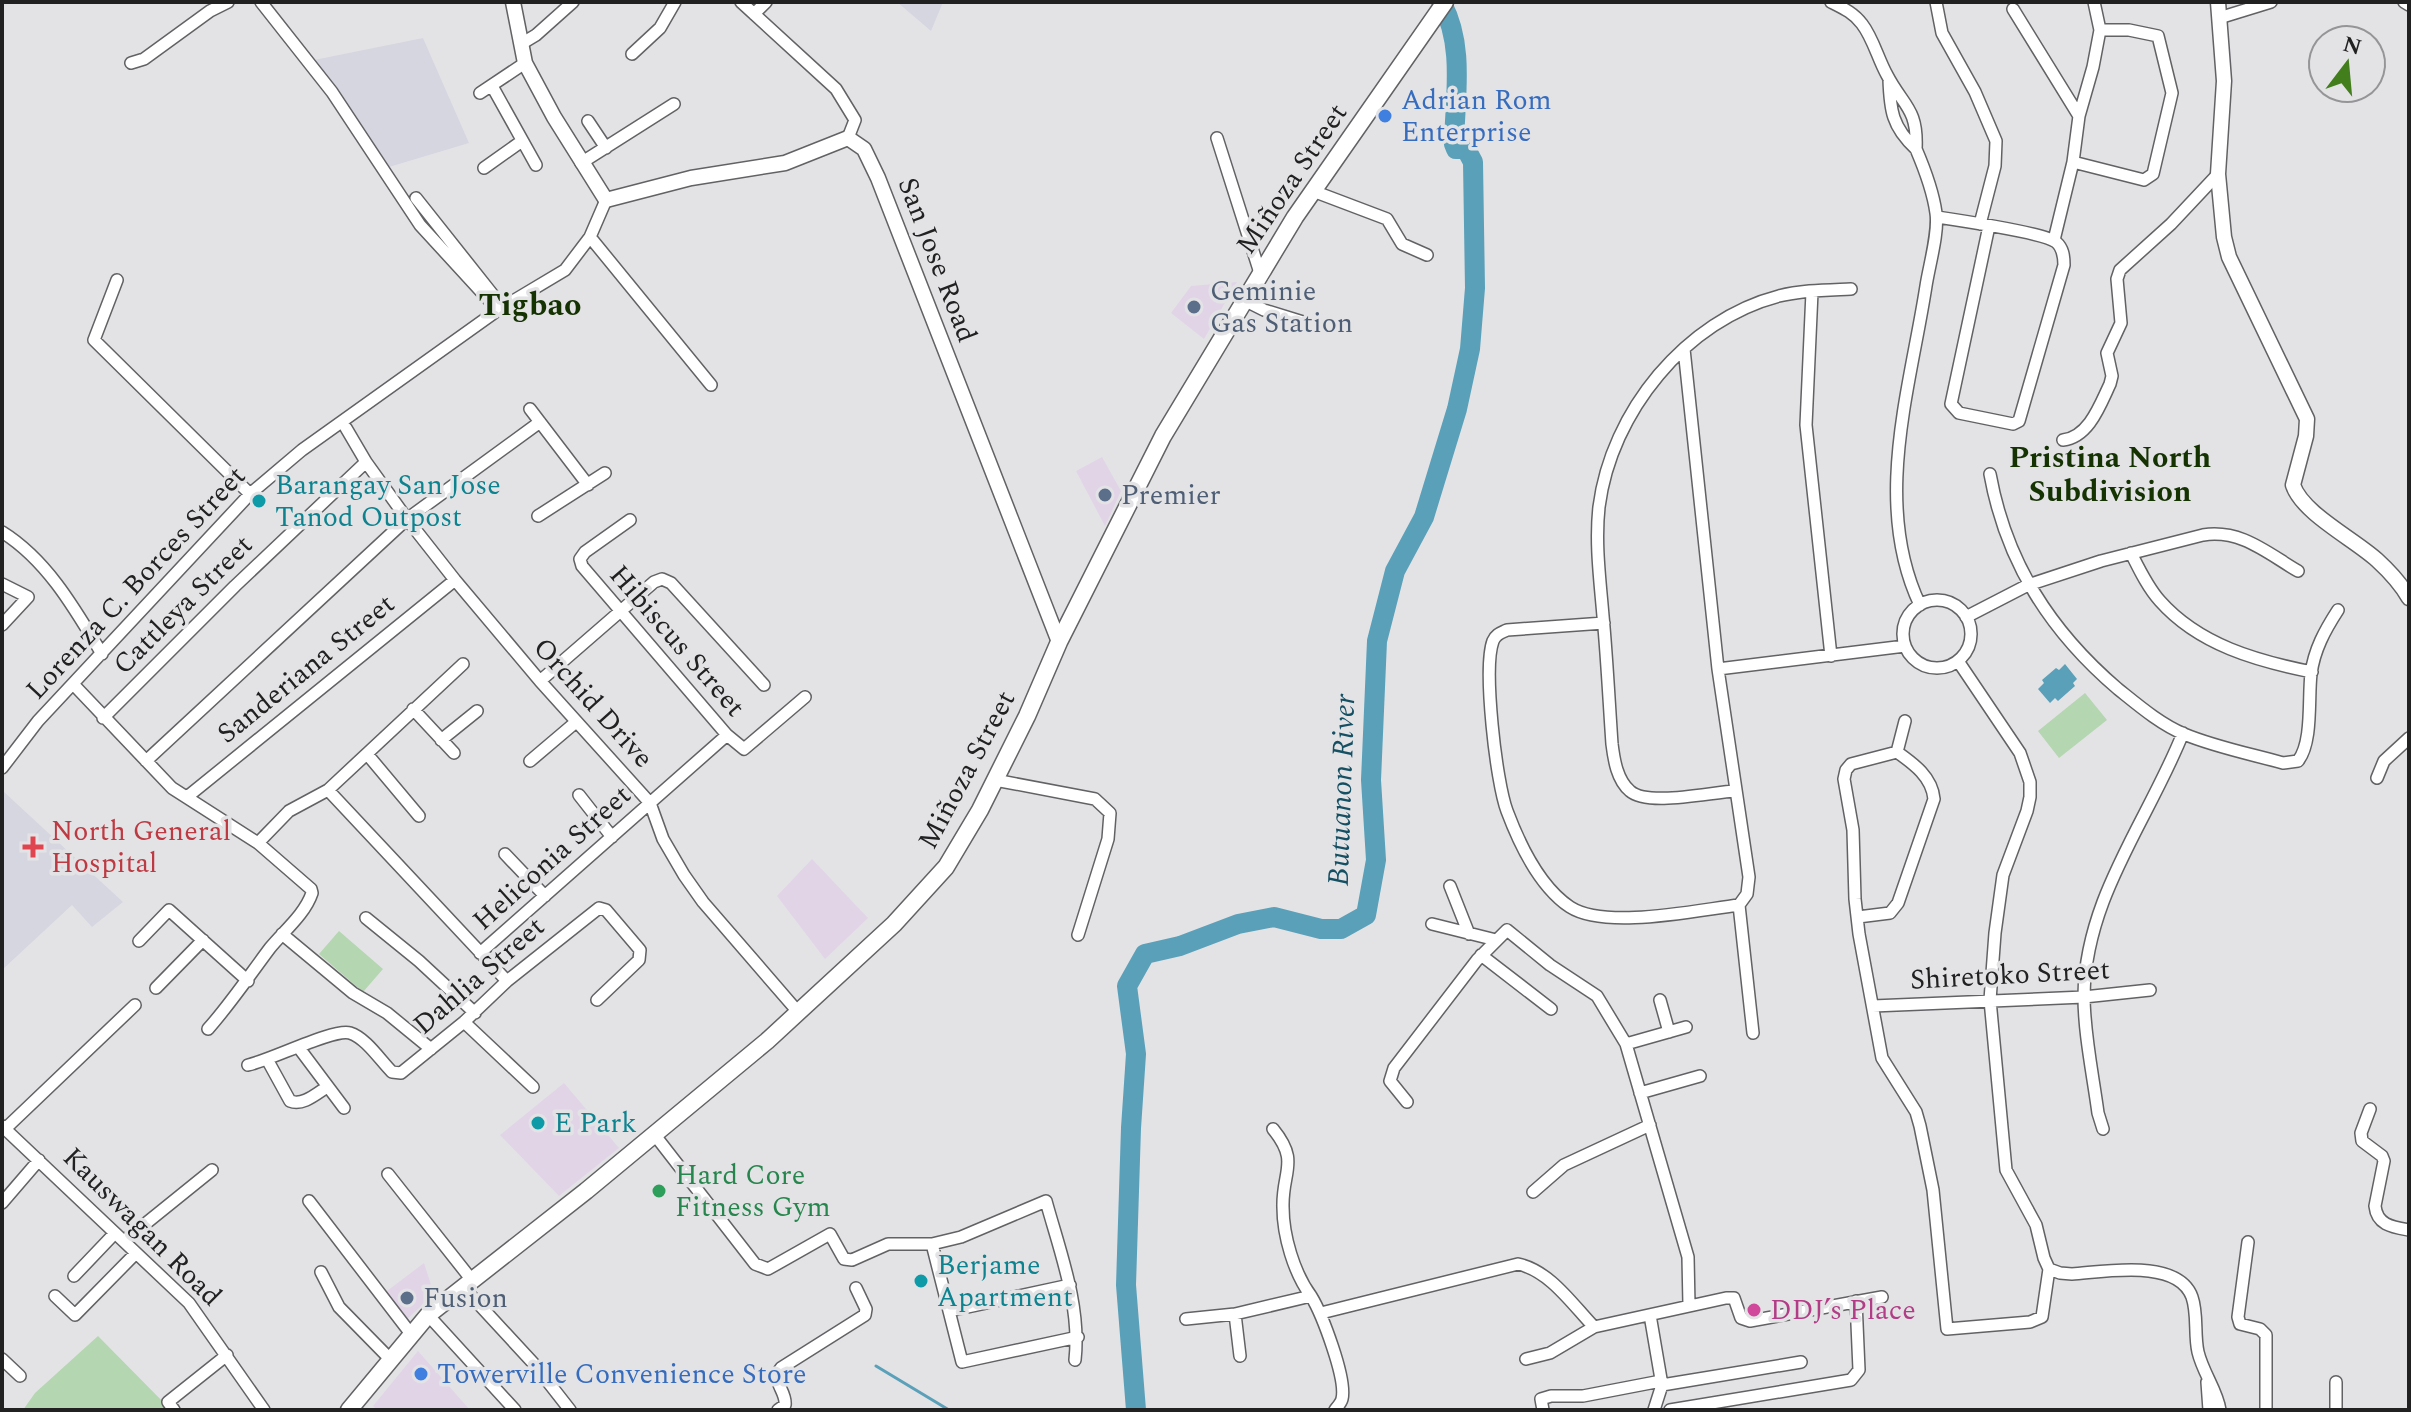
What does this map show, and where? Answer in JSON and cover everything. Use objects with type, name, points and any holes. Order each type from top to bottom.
[{"type":"main road","name":"Miñoza Street","points":[[349,1410],[428,1315],[586,1191],[799,1013],[894,924],[940,873],[964,840],[995,780],[1059,642],[1163,436],[1313,191],[1445,2]]},
{"type":"street","points":[[131,63],[144,59],[210,11],[228,2]]},
{"type":"street","points":[[261,2],[332,92],[420,225],[501,309]]},
{"type":"street","points":[[513,2],[525,63],[581,163],[606,200],[691,178],[785,163],[848,138],[855,120],[836,89],[741,2]]},
{"type":"street","points":[[521,44],[536,35],[573,2]]},
{"type":"street","points":[[632,54],[660,28],[675,2]]},
{"type":"street","points":[[754,14],[766,2]]},
{"type":"street","points":[[1831,2],[1851,11],[1864,26],[1889,79],[1905,100],[1917,129],[1916,149],[1927,176],[1937,217],[1906,393],[1898,464],[1902,546],[1911,587],[1920,605]]},
{"type":"street","points":[[1936,2],[1942,33],[1975,92],[1996,141],[1985,225],[1951,404],[1959,413],[2017,423],[2064,265],[2062,250],[2054,240],[1985,225],[1937,217]]},
{"type":"street","points":[[2054,240],[2100,30],[2094,2]]},
{"type":"street","points":[[2218,2],[2224,81],[2219,209],[2229,257],[2307,419],[2306,436],[2294,474],[2296,492],[2314,511],[2376,559],[2408,595]]},
{"type":"street","points":[[2219,18],[2271,2]]},
{"type":"street","points":[[2013,9],[2079,116]]},
{"type":"street","points":[[2073,162],[2144,180],[2153,174],[2172,93],[2158,36],[2129,30],[2100,30]]},
{"type":"street","points":[[480,93],[525,63]]},
{"type":"street","points":[[1889,79],[1893,118],[1901,136],[1916,149]]},
{"type":"street","points":[[492,86],[536,165]]},
{"type":"street","points":[[581,163],[674,104]]},
{"type":"street","points":[[588,121],[606,148]]},
{"type":"street","name":"San Jose Road","points":[[848,138],[864,149],[878,178],[1059,642]]},
{"type":"street","points":[[1217,138],[1260,273]]},
{"type":"street","points":[[484,168],[522,141]]},
{"type":"street","points":[[2063,440],[2077,436],[2084,430],[2110,384],[2112,376],[2107,353],[2121,323],[2117,279],[2120,270],[2171,224],[2218,174]]},
{"type":"street","points":[[1313,191],[1387,219],[1397,239],[1427,255]]},
{"type":"street","points":[[416,198],[501,309]]},
{"type":"street","name":"Lorenza C. Borces Street","points":[[2,768],[38,721],[250,494],[302,450],[501,309],[565,270],[590,237],[606,200]]},
{"type":"street","points":[[590,237],[711,385]]},
{"type":"street","points":[[117,280],[94,340],[250,494]]},
{"type":"street","points":[[1736,791],[1656,798],[1632,793],[1624,784],[1612,744],[1598,535],[1599,506],[1606,474],[1617,443],[1645,392],[1702,332],[1754,304],[1781,295],[1851,289]]},
{"type":"street","points":[[1812,292],[1806,425],[1831,656]]},
{"type":"street","points":[[1244,300],[1303,322]]},
{"type":"street","points":[[1684,349],[1718,669],[1749,877],[1747,894],[1739,905],[1753,1033]]},
{"type":"street","points":[[530,409],[588,485]]},
{"type":"street","points":[[146,761],[407,519],[540,422]]},
{"type":"street","name":"Orchid Drive","points":[[346,428],[366,462],[455,580],[540,681],[650,803],[663,839],[690,884],[799,1013]]},
{"type":"street","name":"Cattleya Street","points":[[103,718],[235,586],[366,462]]},
{"type":"street","points":[[538,516],[605,473]]},
{"type":"street","points":[[1990,474],[1997,510],[2028,585],[2061,631],[2092,666],[2137,705],[2183,733],[2283,763],[2298,761],[2306,747],[2312,672],[2324,632],[2338,610]]},
{"type":"street","name":"Hibiscus Street","points":[[630,520],[585,552],[580,559],[582,566],[727,735],[744,749],[805,697]]},
{"type":"street","points":[[2,532],[20,543],[46,571],[102,654]]},
{"type":"street","points":[[1966,617],[2028,585],[2131,553],[2220,532],[2234,535],[2298,571]]},
{"type":"street","points":[[2131,553],[2160,601],[2193,629],[2228,649],[2273,664],[2312,672]]},
{"type":"street","points":[[540,681],[654,582],[662,579],[671,583],[764,685]]},
{"type":"street","name":"Sanderiana Street","points":[[187,797],[455,580]]},
{"type":"street","points":[[2,584],[28,597],[2,625]]},
{"type":"street","points":[[1937,600],[1945,601],[1961,610],[1966,617],[1971,640],[1958,661],[1939,668],[1928,667],[1910,655],[1905,646],[1905,623],[1913,609],[1937,600]]},
{"type":"street","points":[[1604,623],[1507,630],[1497,635],[1492,644],[1491,706],[1496,754],[1501,792],[1516,832],[1540,874],[1556,894],[1570,907],[1586,914],[1631,917],[1739,905]]},
{"type":"street","points":[[1718,669],[1905,646]]},
{"type":"street","points":[[1897,752],[1857,762],[1844,773],[1853,830],[1858,917],[1882,1058],[1916,1112],[1920,1126],[1933,1190],[1947,1329],[2030,1322],[2042,1317],[2049,1269],[2036,1225],[2006,1170],[1990,1000],[2003,875],[2027,811],[2030,782],[2020,753],[1958,661]]},
{"type":"street","points":[[258,843],[289,811],[328,790],[463,664]]},
{"type":"street","points":[[74,685],[172,788],[258,843],[307,884],[312,893],[308,903],[208,1029]]},
{"type":"street","points":[[413,709],[454,753]]},
{"type":"street","points":[[441,740],[477,711]]},
{"type":"street","points":[[1897,752],[1905,721]]},
{"type":"street","points":[[530,761],[576,722]]},
{"type":"street","points":[[2103,1129],[2098,1113],[2084,997],[2089,949],[2098,912],[2114,872],[2165,777],[2183,733]]},
{"type":"street","name":"Heliconia Street","points":[[480,953],[727,735]]},
{"type":"street","points":[[2377,778],[2384,761],[2409,738]]},
{"type":"street","points":[[1858,917],[1890,913],[1898,903],[1934,799],[1933,788],[1927,778],[1897,752]]},
{"type":"street","points":[[367,754],[419,816]]},
{"type":"street","points":[[995,780],[1095,799],[1110,813],[1108,839],[1078,935]]},
{"type":"street","points":[[328,790],[507,981]]},
{"type":"street","points":[[579,795],[612,837]]},
{"type":"street","points":[[505,854],[545,896]]},
{"type":"street","points":[[1450,886],[1469,934]]},
{"type":"street","points":[[139,941],[169,910],[248,981]]},
{"type":"street","name":"Dahlia Street","points":[[299,1048],[329,1035],[350,1033],[360,1039],[392,1072],[401,1073],[595,910],[606,910],[640,950],[640,954],[639,960],[597,1000]]},
{"type":"street","points":[[366,918],[419,961],[475,1013]]},
{"type":"street","points":[[1432,924],[1496,940]]},
{"type":"street","points":[[1407,1102],[1390,1081],[1394,1068],[1481,955],[1507,930],[1550,965],[1597,996],[1626,1044],[1688,1257],[1689,1305]]},
{"type":"street","points":[[282,934],[353,993],[387,1013],[431,1049]]},
{"type":"street","points":[[156,988],[203,940]]},
{"type":"street","points":[[1481,955],[1551,1009]]},
{"type":"street","name":"Shiretoko Street","points":[[1873,1006],[2084,997],[2150,990]]},
{"type":"street","points":[[1660,1000],[1669,1032]]},
{"type":"street","points":[[4,1128],[135,1005]]},
{"type":"street","points":[[464,1022],[533,1087]]},
{"type":"street","points":[[1626,1044],[1686,1027]]},
{"type":"street","points":[[248,1065],[268,1061],[299,1048],[344,1108]]},
{"type":"street","points":[[268,1061],[294,1103],[304,1101],[327,1087]]},
{"type":"street","points":[[1640,1093],[1700,1076]]},
{"type":"street","points":[[2370,1109],[2361,1133],[2362,1141],[2384,1161],[2376,1213],[2383,1223],[2409,1230]]},
{"type":"street","points":[[1533,1192],[1564,1165],[1650,1125]]},
{"type":"street","name":"Kauswagan Road","points":[[4,1128],[189,1303],[264,1410]]},
{"type":"street","points":[[1273,1129],[1288,1149],[1289,1166],[1283,1208],[1287,1237],[1302,1284],[1321,1313],[1340,1376],[1342,1399],[1335,1410]]},
{"type":"street","points":[[654,1134],[755,1264],[762,1268],[768,1269],[830,1234],[846,1260],[852,1260],[888,1244],[932,1244],[961,1237],[1046,1201],[1070,1285],[1078,1337],[1075,1360]]},
{"type":"street","points":[[2,1203],[39,1160]]},
{"type":"street","points":[[74,1276],[120,1237],[212,1170]]},
{"type":"street","points":[[388,1174],[466,1283],[570,1410]]},
{"type":"street","points":[[309,1201],[411,1334]]},
{"type":"street","points":[[2248,1242],[2238,1317],[2240,1324],[2260,1329],[2266,1335],[2266,1410]]},
{"type":"street","points":[[932,1244],[962,1362],[1078,1337]]},
{"type":"street","points":[[55,1296],[75,1315],[136,1253]]},
{"type":"street","points":[[1321,1313],[1518,1264],[1532,1267],[1547,1278],[1594,1327]]},
{"type":"street","points":[[2049,1269],[2072,1274],[2155,1271],[2187,1286],[2195,1306],[2196,1342],[2220,1410]]},
{"type":"street","points":[[321,1272],[339,1307],[390,1359]]},
{"type":"street","points":[[949,1311],[1070,1285]]},
{"type":"street","points":[[778,1410],[786,1401],[776,1373],[865,1313],[856,1288]]},
{"type":"street","points":[[1186,1319],[1235,1314],[1311,1296]]},
{"type":"street","points":[[1526,1359],[1550,1353],[1594,1327],[1689,1305],[1734,1298],[1741,1318],[1750,1321],[1882,1297]]},
{"type":"street","points":[[1670,1410],[1851,1380],[1859,1370],[1856,1301]]},
{"type":"street","points":[[1235,1314],[1240,1356]]},
{"type":"street","points":[[428,1315],[515,1410]]},
{"type":"street","points":[[1650,1315],[1661,1383],[1654,1410]]},
{"type":"street","points":[[174,1410],[168,1402],[227,1355]]},
{"type":"street","points":[[2,1359],[20,1376]]},
{"type":"street","points":[[1543,1410],[1541,1399],[1551,1396],[1583,1396],[1801,1362]]},
{"type":"street","points":[[2207,1378],[2209,1410]]},
{"type":"street","points":[[2336,1382],[2336,1410]]},
{"type":"shaded area","points":[[897,2],[943,2],[931,31]]},
{"type":"shaded area","points":[[423,38],[469,143],[389,167],[314,60]]},
{"type":"shaded area","points":[[1237,282],[1204,339],[1171,313],[1191,286]]},
{"type":"shaded area","points":[[1102,457],[1121,491],[1105,526],[1076,471]]},
{"type":"shaded area","name":"North General Hospital","points":[[3,791],[123,902],[92,927],[72,905],[2,970]]},
{"type":"shaded area","points":[[812,859],[868,918],[825,959],[777,896]]},
{"type":"shaded area","points":[[564,1083],[619,1148],[559,1196],[500,1135]]},
{"type":"shaded area","points":[[424,1263],[434,1294],[404,1322],[383,1294]]},
{"type":"shaded area","points":[[418,1351],[470,1410],[377,1410],[373,1406]]},
{"type":"green space","points":[[2085,693],[2107,720],[2059,758],[2038,731]]},
{"type":"green space","points":[[339,931],[383,969],[363,992],[319,954]]},
{"type":"green space","points":[[98,1336],[171,1410],[23,1410],[35,1393]]},
{"type":"water","points":[[2065,664],[2077,679],[2073,683],[2075,686],[2058,701],[2055,698],[2050,703],[2038,689],[2044,683],[2042,680]]},
{"type":"waterway","name":"Butuanon River","points":[[1136,1410],[1126,1285],[1136,1054],[1127,986],[1145,954],[1180,946],[1238,924],[1274,917],[1321,929],[1341,929],[1366,915],[1376,860],[1371,780],[1377,641],[1395,571],[1424,517],[1457,409],[1470,349],[1475,288],[1473,162],[1466,149],[1456,149],[1454,144],[1456,53],[1441,2]]},
{"type":"waterway","points":[[876,1366],[949,1410]]},
{"type":"place","name":"Adrian Rom Enterprise","points":[[1385,116]]},
{"type":"place","name":"Geminie Gas Station","points":[[1194,307]]},
{"type":"place","name":"Premier","points":[[1105,495]]},
{"type":"place","name":"Barangay San Jose Tanod Outpost","points":[[259,501]]},
{"type":"place","name":"North General Hospital","points":[[33,847]]},
{"type":"place","name":"E Park","points":[[538,1123]]},
{"type":"place","name":"Hard Core Fitness Gym","points":[[659,1191]]},
{"type":"place","name":"Berjame Apartment","points":[[921,1281]]},
{"type":"place","name":"Fusion","points":[[407,1298]]},
{"type":"place","name":"DDJ’s Place","points":[[1754,1310]]},
{"type":"place","name":"Towerville Convenience Store","points":[[421,1374]]},
{"type":"district","name":"Tigbao","points":[[530,305]]},
{"type":"district","name":"Pristina North Subdivision","points":[[2110,475]]}]
